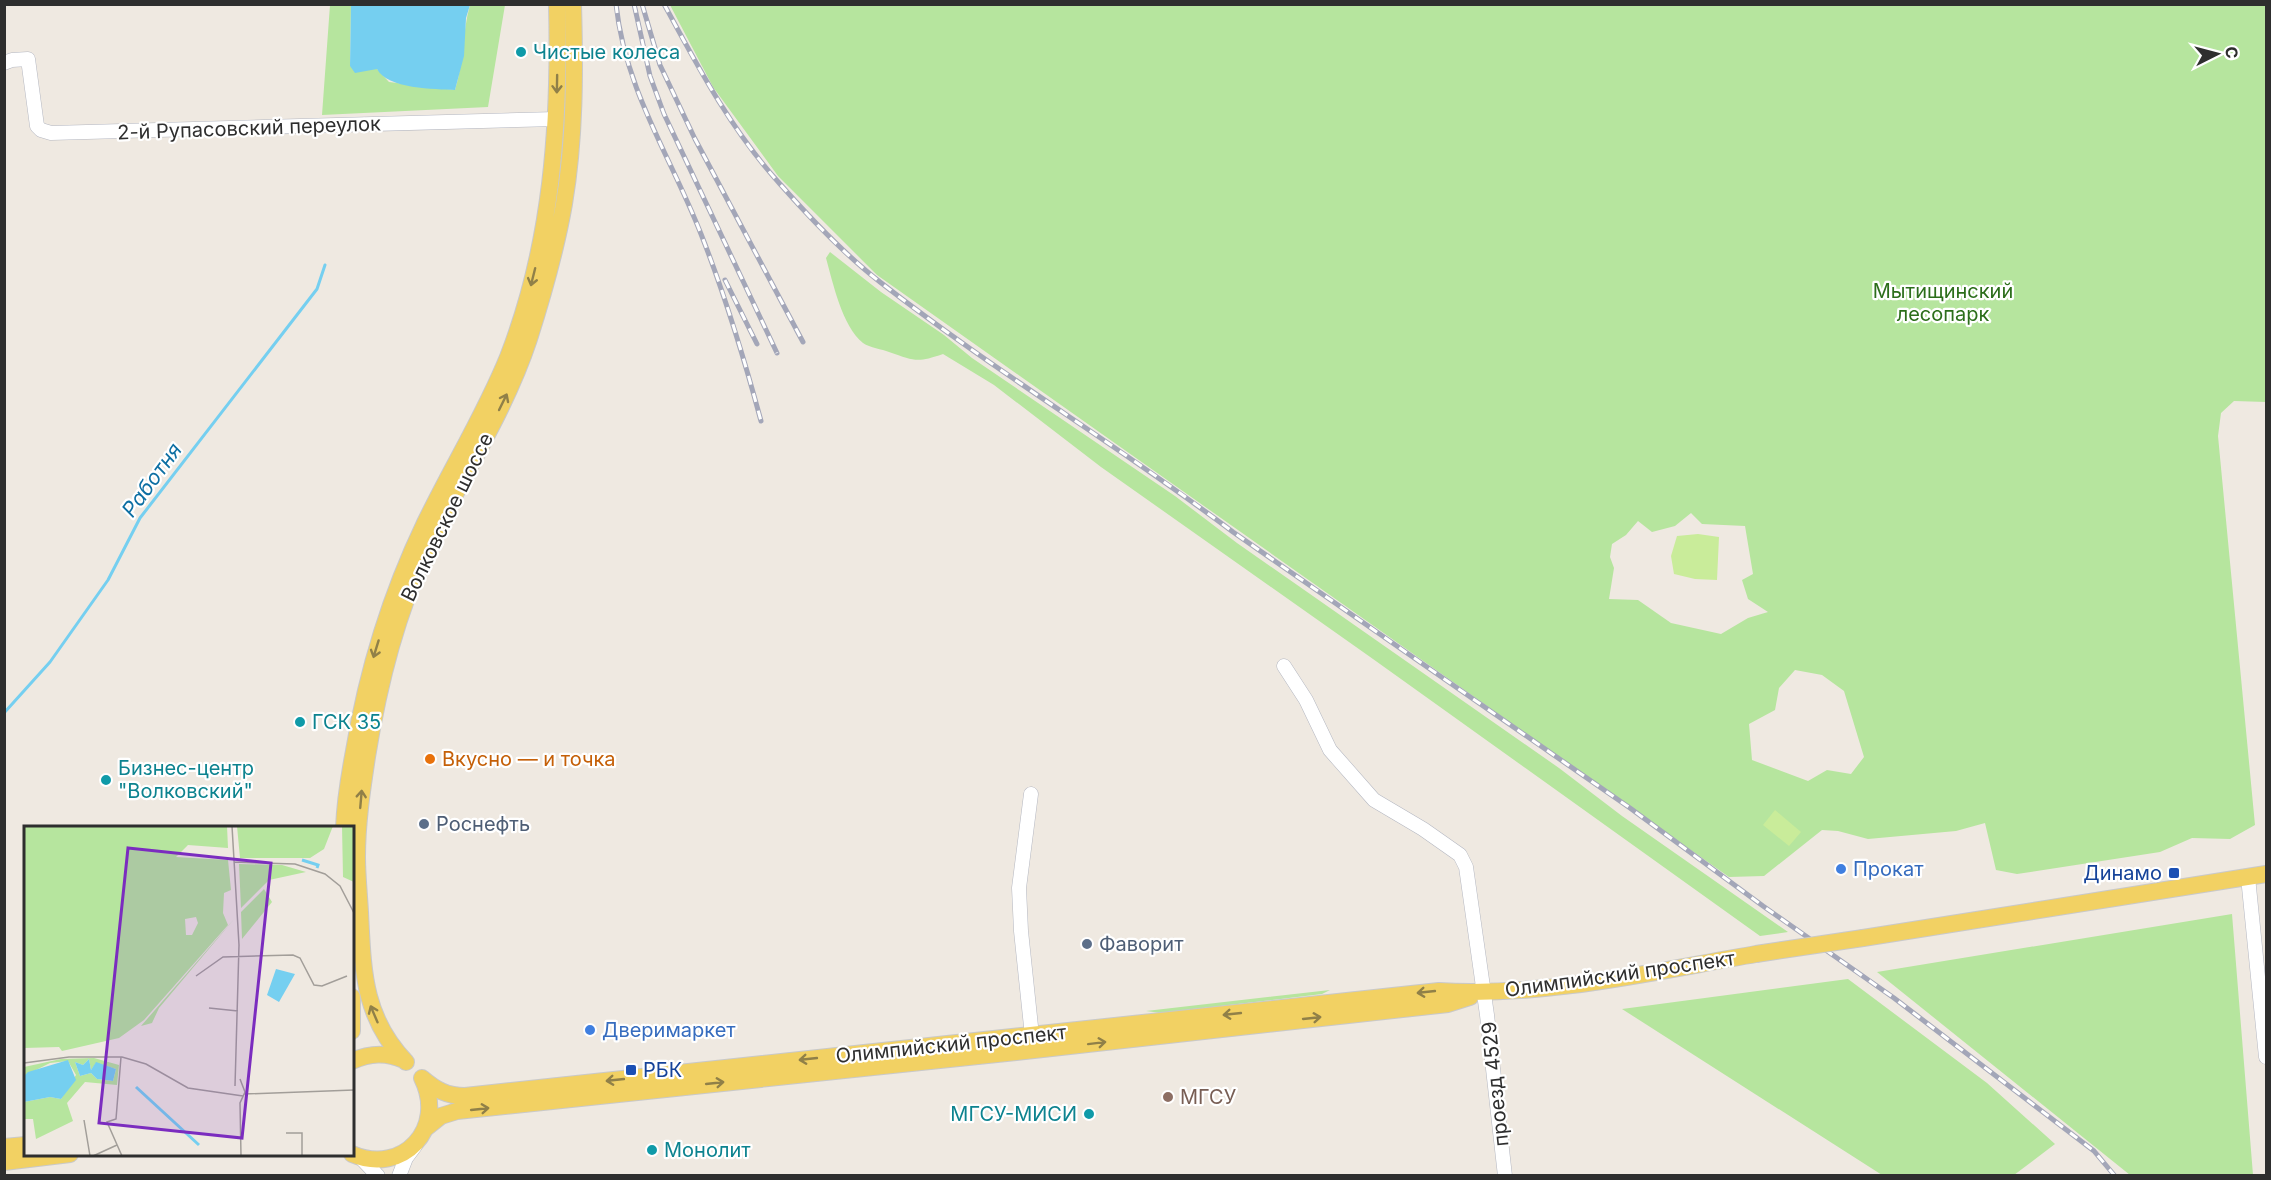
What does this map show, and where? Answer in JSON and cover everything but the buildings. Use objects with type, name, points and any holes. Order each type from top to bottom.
[{"type":"main road","name":"Волковское шоссе","points":[[344,826],[348,785],[364,693],[394,595],[425,523],[483,413],[518,327],[531,282],[545,221],[556,119],[557,4]]},
{"type":"main road","name":"Волковское шоссе","points":[[422,1078],[387,1040],[373,1014],[368,994],[357,856],[362,789],[370,736],[385,667],[412,583],[510,389],[529,340],[551,264],[564,205],[570,153],[575,57],[573,4]]},
{"type":"main road","points":[[2248,877],[2266,874]]},
{"type":"main road","name":"Олимпийский проспект","points":[[422,1078],[440,1092],[465,1096],[1439,991],[1484,993],[1615,979],[1756,954],[2248,877]]},
{"type":"main road","name":"Олимпийский проспект","points":[[426,1128],[441,1116],[457,1111],[1004,1054],[1448,1004],[1484,993]]},
{"type":"main road","points":[[354,1060],[379,1054],[396,1057],[406,1062]]},
{"type":"main road","points":[[356,1156],[389,1157],[405,1152],[418,1143],[426,1128],[429,1102],[422,1078]]},
{"type":"main road","points":[[4,1147],[24,1145]]},
{"type":"main road","points":[[4,1162],[61,1156]]},
{"type":"street","name":"2-й Рупасовский переулок","points":[[4,63],[28,59],[37,126],[51,134],[556,119]]},
{"type":"street","name":"проезд 4529","points":[[1284,666],[1306,700],[1329,750],[1374,800],[1423,829],[1460,855],[1466,867],[1484,993],[1505,1176]]},
{"type":"street","points":[[1031,794],[1019,888],[1032,1036]]},
{"type":"street","points":[[2248,877],[2266,1057]]},
{"type":"street","points":[[399,1176],[406,1158],[418,1143]]},
{"type":"street","points":[[356,1156],[378,1176]]},
{"type":"green space","points":[[330,5],[351,5],[350,66],[377,69],[389,82],[455,90],[470,5],[505,5],[488,107],[322,115]]},
{"type":"green space","name":"Мытищинский лесопарк","points":[[670,5],[2266,5],[2266,402],[2234,401],[2221,413],[2218,436],[2255,825],[2230,839],[2192,838],[2160,852],[2017,874],[1996,870],[1985,823],[1956,831],[1868,839],[1838,831],[1822,830],[1764,876],[1729,877],[877,275],[778,176],[713,87]],"holes":[[[1691,513],[1702,524],[1745,526],[1753,574],[1742,580],[1748,599],[1768,612],[1748,618],[1721,634],[1671,623],[1638,600],[1609,599],[1614,568],[1610,557],[1612,544],[1626,535],[1638,521],[1652,532],[1675,526]],[[1795,670],[1822,675],[1844,691],[1864,757],[1851,774],[1827,770],[1808,781],[1752,760],[1749,724],[1775,710],[1779,688]]]},
{"type":"green space","points":[[830,252],[972,358],[1175,496],[1237,543],[1559,768],[1622,816],[1788,932],[1760,936],[1101,467],[994,385],[943,354],[916,360],[863,343],[849,326],[839,304],[826,258]]},
{"type":"green space","points":[[1698,534],[1719,537],[1717,580],[1695,579],[1674,574],[1671,556],[1677,536]]},
{"type":"green space","points":[[1775,810],[1801,832],[1789,846],[1763,825]]},
{"type":"green space","points":[[2232,914],[2253,1175],[2130,1175],[1877,972]]},
{"type":"green space","points":[[1848,979],[1987,1083],[2055,1144],[2014,1175],[1882,1175],[1622,1009]]},
{"type":"green space","points":[[1330,990],[1322,994],[1161,1013],[1146,1011]]},
{"type":"water","points":[[351,5],[470,5],[466,18],[464,56],[455,90],[412,87],[391,81],[382,76],[377,69],[355,73],[350,66]]},
{"type":"waterway","name":"Работня","points":[[4,713],[50,662],[108,580],[140,518],[317,289],[325,265]]},
{"type":"railway","points":[[616,4],[621,35],[639,94],[710,257],[734,327],[761,421]]},
{"type":"railway","points":[[634,4],[650,76],[664,114],[777,353]]},
{"type":"railway","points":[[642,4],[660,65],[695,139],[803,342]]},
{"type":"railway","points":[[664,4],[716,97],[762,163],[828,235],[880,282],[967,346],[1630,808],[1763,906],[1894,998],[2094,1151],[2115,1176]]},
{"type":"railway","points":[[725,280],[757,344]]},
{"type":"place","name":"Чистые колеса","points":[[521,52]]},
{"type":"place","name":"ГСК 35","points":[[300,722]]},
{"type":"place","name":"Вкусно — и точка","points":[[430,759]]},
{"type":"place","name":"Бизнес-центр \"Волковский\"","points":[[106,780]]},
{"type":"place","name":"Роснефть","points":[[424,824]]},
{"type":"place","name":"Прокат","points":[[1841,869]]},
{"type":"place","name":"Динамо","points":[[2174,873]]},
{"type":"place","name":"Фаворит","points":[[1087,944]]},
{"type":"place","name":"Дверимаркет","points":[[590,1030]]},
{"type":"place","name":"РБК","points":[[631,1070]]},
{"type":"place","name":"МГСУ","points":[[1168,1097]]},
{"type":"place","name":"МГСУ-МИСИ","points":[[1089,1114]]},
{"type":"place","name":"Монолит","points":[[652,1150]]}]
